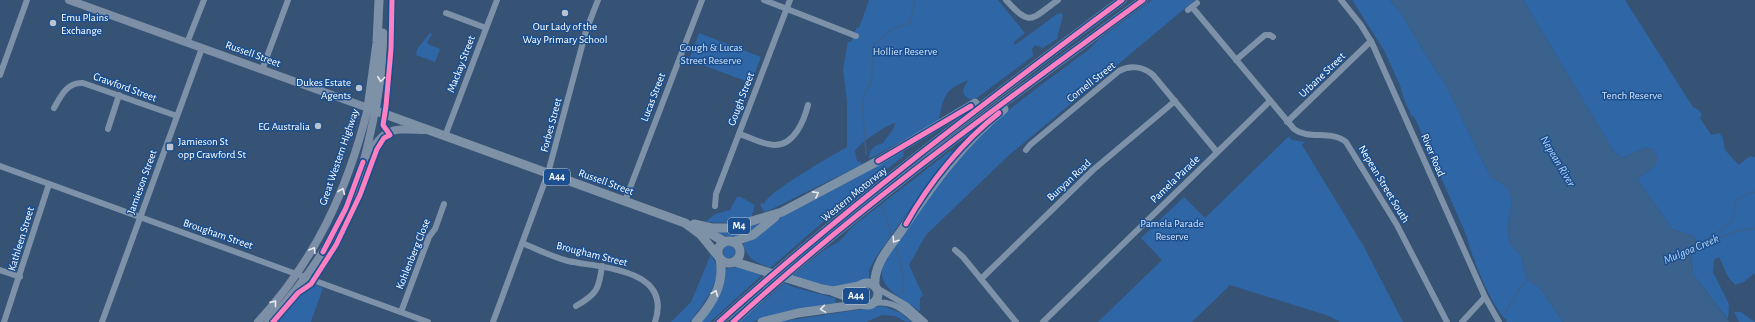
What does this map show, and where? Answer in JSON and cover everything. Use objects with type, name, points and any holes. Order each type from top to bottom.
[{"type":"highway","name":"Great Western Highway","points":[[372,110],[379,0]]},
{"type":"highway","name":"Great Western Highway","points":[[372,110],[381,72],[384,0]]},
{"type":"highway","name":"Western Motorway","points":[[719,322],[881,184],[955,125],[1080,33],[1122,0]]},
{"type":"highway","name":"Western Motorway","points":[[732,322],[883,194],[974,124],[1143,0]]},
{"type":"highway","name":"M4","points":[[729,242],[753,234],[782,212],[878,161],[969,107],[1053,47],[1080,33]]},
{"type":"highway","points":[[876,287],[875,272],[884,256],[939,176],[979,130],[1012,102],[1071,58],[1085,42]]},
{"type":"highway","name":"Russell Street","points":[[372,110],[689,224],[729,242]]},
{"type":"highway","name":"M4","points":[[689,224],[712,228],[728,228],[782,212]]},
{"type":"highway","name":"Russell Street","points":[[689,224],[700,234],[719,258]]},
{"type":"highway","points":[[696,322],[709,306],[718,289],[722,272],[719,258],[719,248],[729,242]]},
{"type":"highway","name":"A44","points":[[729,242],[738,246],[737,258],[755,267],[802,284],[833,291],[868,305],[874,303],[878,298],[876,287],[869,282],[859,286],[833,291]]},
{"type":"highway","points":[[719,258],[727,263],[737,258]]},
{"type":"highway","name":"A44","points":[[859,286],[856,295],[860,302]]},
{"type":"highway","points":[[762,322],[798,313],[860,302]]},
{"type":"main road","name":"Russell Street","points":[[69,0],[372,110]]},
{"type":"main road","name":"Great Western Highway","points":[[268,322],[306,277],[340,222],[357,184],[363,162],[372,110]]},
{"type":"main road","name":"Great Western Highway","points":[[258,322],[298,273],[317,243],[334,210],[372,110]]},
{"type":"main road","name":"Russell Street","points":[[363,162],[378,140],[388,131],[398,129],[429,130]]},
{"type":"street","points":[[0,75],[2,60],[28,0]]},
{"type":"street","points":[[188,43],[204,0]]},
{"type":"street","points":[[262,70],[288,0]]},
{"type":"street","name":"Mackay Street","points":[[445,136],[497,0]]},
{"type":"street","name":"Forbes Street","points":[[493,322],[548,173],[586,31],[598,0]]},
{"type":"street","name":"Lucas Street","points":[[625,201],[702,0]]},
{"type":"street","points":[[764,0],[856,36]]},
{"type":"street","name":"Gough Street","points":[[715,206],[716,194],[790,0]]},
{"type":"street","points":[[1006,0],[1022,17],[1029,18],[1033,17],[1058,0]]},
{"type":"street","name":"River Road","points":[[1341,0],[1371,41],[1485,297],[1499,322]]},
{"type":"street","name":"Nepean Street South","points":[[1192,6],[1287,122],[1299,132],[1340,138],[1346,142],[1397,224],[1447,322]]},
{"type":"street","points":[[446,13],[486,28]]},
{"type":"street","points":[[1236,60],[1265,36],[1270,35],[1273,37]]},
{"type":"street","name":"Urbane Street","points":[[1287,122],[1371,41]]},
{"type":"street","name":"Jamieson Street","points":[[102,322],[202,48]]},
{"type":"street","name":"Cornell Street","points":[[1026,150],[1030,145],[1119,71],[1126,68],[1138,68],[1149,72],[1217,152]]},
{"type":"street","name":"Crawford Street","points":[[54,108],[67,88],[79,83],[87,84],[177,116]]},
{"type":"street","points":[[108,129],[119,95]]},
{"type":"street","name":"Pamela Parade","points":[[1043,322],[1270,101]]},
{"type":"street","name":"Bunyan Road","points":[[981,279],[1093,170],[1175,102]]},
{"type":"street","points":[[739,134],[771,145],[783,144],[791,138],[799,128],[805,117],[808,105]]},
{"type":"street","name":"Brougham Street","points":[[0,166],[298,273],[428,322]]},
{"type":"street","name":"Kathleen Street","points":[[4,322],[20,277],[36,221],[49,184]]},
{"type":"street","name":"Kohlenberg Close","points":[[401,312],[429,237],[435,229],[444,204]]},
{"type":"street","name":"Brougham Street","points":[[522,243],[566,260],[602,266],[633,275],[647,283],[653,290]]},
{"type":"street","points":[[955,250],[1016,322]]},
{"type":"street","points":[[576,306],[595,293],[599,285],[602,266]]},
{"type":"street","points":[[0,270],[20,277]]},
{"type":"street","points":[[655,322],[658,307],[653,290],[658,284]]},
{"type":"street","points":[[876,287],[906,305],[925,322]]},
{"type":"street","points":[[1462,322],[1485,297]]},
{"type":"street","points":[[874,303],[885,302],[893,304],[917,322]]},
{"type":"green space","name":"Hollier Reserve","points":[[869,0],[998,0],[1025,33],[1014,42],[1015,45],[1057,14],[1061,13],[1063,15],[1057,39],[1043,48],[1035,45],[1032,49],[1033,56],[974,100],[966,97],[963,92],[968,80],[953,88],[946,95],[938,122],[869,159],[871,151],[877,145],[883,143],[892,131],[895,123],[891,124],[867,139],[855,151],[857,161],[861,162],[861,165],[764,212],[760,204],[765,203],[777,191],[816,165],[847,147],[847,101],[843,69],[848,42],[851,42],[857,27],[859,28]]},
{"type":"green space","points":[[1152,0],[1195,0],[1007,157],[926,235],[909,265],[923,295],[920,298],[919,311],[893,292],[884,281],[882,266],[923,204],[970,146],[997,120],[1088,50],[1099,39]]},
{"type":"green space","points":[[1352,0],[1390,0],[1400,11],[1424,52],[1446,85],[1491,178],[1500,182],[1510,192],[1511,205],[1508,234],[1510,244],[1521,255],[1527,279],[1540,288],[1563,322],[1506,322],[1507,320],[1501,315],[1483,281],[1467,237],[1415,118],[1411,115],[1403,97],[1401,88],[1385,52]]},
{"type":"green space","name":"Tench Reserve","points":[[1523,0],[1625,0],[1693,107],[1699,110],[1702,115],[1700,118],[1711,135],[1719,133],[1723,138],[1725,150],[1739,165],[1750,156],[1755,157],[1755,273],[1744,282],[1735,285],[1728,277],[1719,257],[1714,260],[1713,272],[1729,304],[1728,320],[1693,274],[1691,252],[1698,244],[1693,236],[1672,229],[1637,179],[1655,166],[1656,161],[1652,149],[1650,150],[1647,147],[1622,158],[1614,152]]},
{"type":"green space","points":[[430,33],[432,34],[427,42],[428,44],[440,49],[435,62],[416,55],[417,49]]},
{"type":"green space","name":"Gough & Lucas Street Reserve","points":[[699,33],[761,57],[751,83],[689,60]]},
{"type":"green space","name":"Pamela Parade Reserve","points":[[1289,136],[1292,140],[1305,142],[1302,145],[1363,245],[1403,322],[1340,322],[1329,316],[1230,285],[1192,322],[1098,322],[1162,260],[1141,238],[1184,197],[1205,218]]},
{"type":"green space","points":[[903,151],[904,156],[862,188],[770,268],[756,262],[747,253],[743,244],[773,220]]},
{"type":"green space","points":[[950,151],[953,152],[925,188],[876,257],[869,270],[869,279],[848,287],[834,287],[792,276],[824,250],[840,241],[853,226]]},
{"type":"green space","points":[[737,197],[741,197],[755,205],[751,218],[728,223],[706,222],[715,214],[730,210]]},
{"type":"green space","points":[[768,218],[748,232],[736,237],[730,237],[714,232]]},
{"type":"green space","points":[[731,246],[734,247],[734,257],[727,258],[724,257],[723,250],[724,247]]},
{"type":"green space","points":[[711,254],[717,266],[717,275],[708,297],[690,322],[671,322],[691,302]]},
{"type":"green space","points":[[738,267],[762,275],[710,322],[701,322],[725,269]]},
{"type":"green space","points":[[785,283],[793,287],[835,298],[836,303],[780,313],[752,322],[739,322]]},
{"type":"green space","points":[[313,284],[323,288],[311,322],[274,322],[300,292]]},
{"type":"green space","points":[[883,306],[901,313],[911,322],[906,322],[895,316],[882,315],[866,322],[777,322]]},
{"type":"green space","points":[[1734,312],[1741,312],[1755,322],[1739,322]]},
{"type":"water","name":"Nepean River","points":[[1390,0],[1523,0],[1614,152],[1622,158],[1647,147],[1650,150],[1653,148],[1658,160],[1655,166],[1637,179],[1672,229],[1693,236],[1698,245],[1691,252],[1693,274],[1729,322],[1563,322],[1540,288],[1527,279],[1521,255],[1510,244],[1508,228],[1511,205],[1510,193],[1500,182],[1491,178],[1446,85],[1424,52],[1400,11]]},
{"type":"waterway","points":[[866,154],[862,101],[872,79],[873,45],[892,29],[910,23],[915,0]]},
{"type":"waterway","points":[[865,180],[865,185]]},
{"type":"waterway","points":[[1706,240],[1733,221],[1735,202],[1744,195],[1755,192]]},
{"type":"waterway","points":[[882,205],[892,237]]},
{"type":"waterway","name":"Mulgoa Creek","points":[[1698,245],[1737,231],[1755,228]]},
{"type":"waterway","points":[[895,245],[903,275],[902,294]]},
{"type":"waterway","points":[[1505,313],[1520,288],[1529,279]]},
{"type":"cycle path","points":[[273,322],[298,293],[311,284],[336,245],[360,195],[377,149],[384,138],[390,135],[383,125],[391,49],[392,0]]},
{"type":"cycle path","points":[[719,322],[767,279],[917,156],[1122,0]]},
{"type":"cycle path","points":[[733,322],[831,236],[882,195],[1143,0]]},
{"type":"cycle path","points":[[878,161],[971,106]]},
{"type":"cycle path","points":[[906,224],[925,193],[947,164],[985,124],[999,113]]},
{"type":"cycle path","points":[[323,252],[346,208],[363,162]]},
{"type":"place","name":"Our Lady of the Way Primary School","points":[[565,13]]},
{"type":"place","name":"Emu Plains Exchange","points":[[53,23]]},
{"type":"place","name":"Dukes Estate Agents","points":[[359,88]]},
{"type":"place","name":"EG Australia","points":[[318,126]]},
{"type":"place","name":"Jamieson St opp Crawford St","points":[[170,147]]}]
